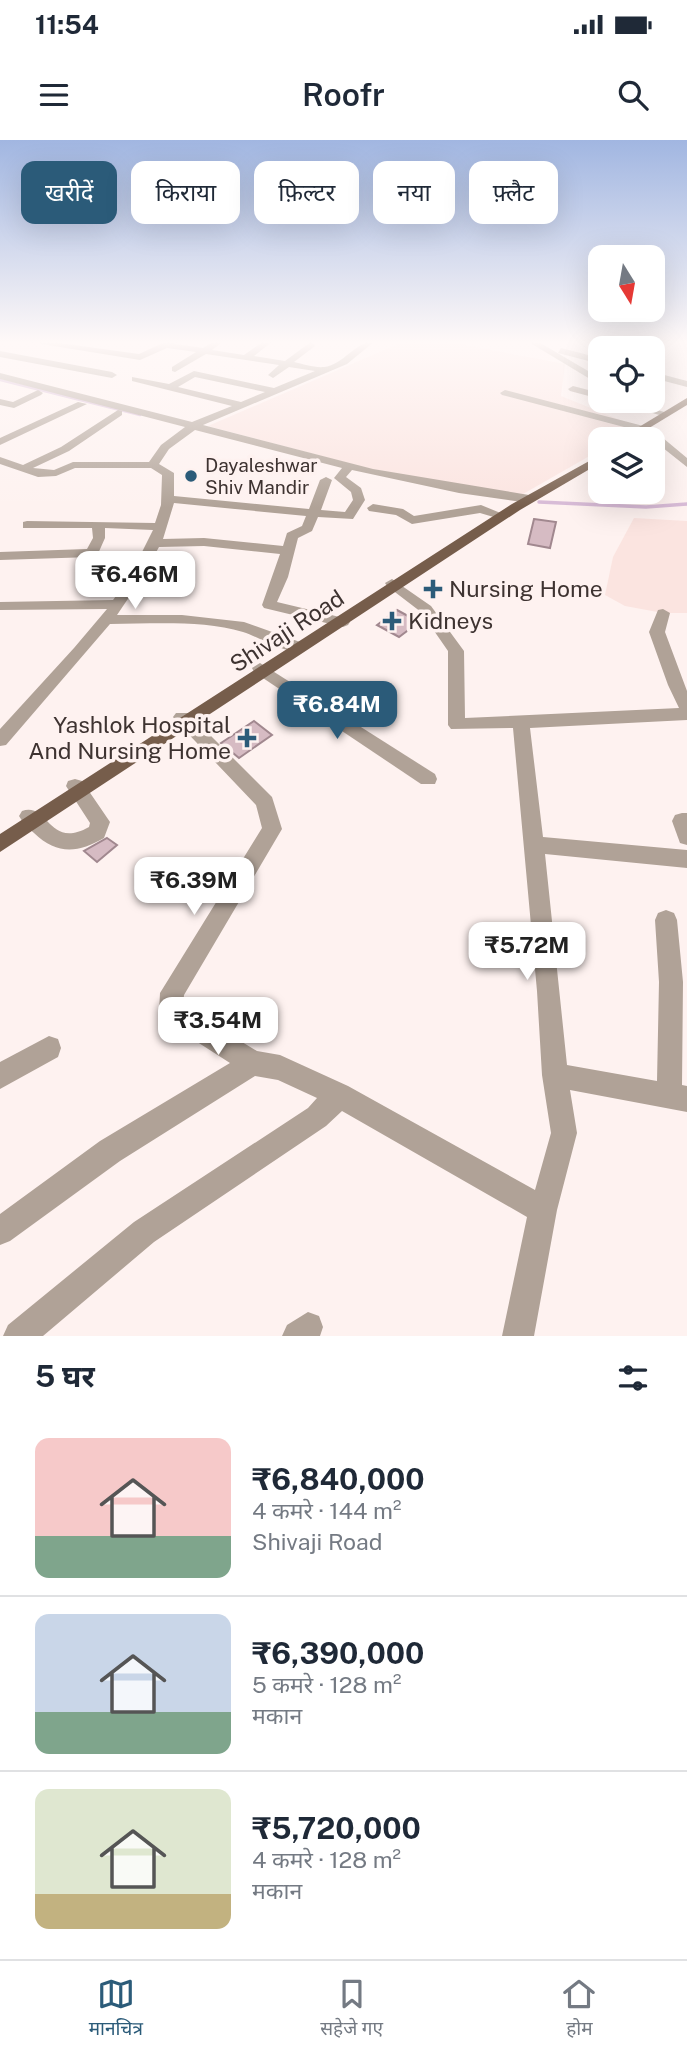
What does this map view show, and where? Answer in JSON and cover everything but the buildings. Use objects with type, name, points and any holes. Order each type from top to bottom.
[{"type":"main road","points":[[649,427],[687,404]]},
{"type":"main road","name":"Shivaji Road","points":[[0,844],[78,789],[522,501],[588,462]]},
{"type":"main road","points":[[395,585],[497,514],[522,501]]},
{"type":"main road","points":[[263,670],[295,646],[341,620]]},
{"type":"main road","points":[[0,834],[32,819]]},
{"type":"street","points":[[0,402],[14,405],[30,397]]},
{"type":"street","points":[[53,397],[372,472],[522,501]]},
{"type":"street","points":[[80,397],[346,470],[425,488],[522,501]]},
{"type":"street","points":[[210,397],[242,405]]},
{"type":"street","points":[[153,465],[156,456],[190,428],[261,397]]},
{"type":"street","points":[[519,397],[633,427]]},
{"type":"street","points":[[0,442],[82,404]]},
{"type":"street","points":[[665,411],[670,413]]},
{"type":"street","points":[[665,412],[670,413]]},
{"type":"street","points":[[23,469],[65,449],[118,413]]},
{"type":"street","points":[[665,447],[687,464]]},
{"type":"street","points":[[0,460],[38,474]]},
{"type":"street","points":[[0,475],[56,473],[73,465],[153,465],[168,473],[172,491],[155,544],[118,604],[95,636],[0,740]]},
{"type":"street","points":[[170,499],[349,516],[359,500],[357,491],[340,478],[346,470]]},
{"type":"street","points":[[326,480],[308,528],[292,536],[281,577],[269,604],[341,620]]},
{"type":"street","points":[[373,508],[398,512],[412,520],[481,509],[497,514]]},
{"type":"street","points":[[0,556],[92,553],[99,538],[98,524]]},
{"type":"street","points":[[27,525],[160,527]]},
{"type":"street","points":[[155,544],[204,542],[288,551]]},
{"type":"street","points":[[395,585],[426,609],[456,651],[457,724],[521,724],[687,713]]},
{"type":"street","points":[[0,606],[118,604]]},
{"type":"street","points":[[663,613],[657,632],[671,674],[687,707]]},
{"type":"street","points":[[105,619],[182,621],[244,627],[295,646]]},
{"type":"street","points":[[263,670],[428,779]]},
{"type":"street","points":[[185,720],[265,802],[272,830],[172,993],[170,1012],[253,1063],[280,1068],[339,1095],[542,1210]]},
{"type":"street","points":[[518,1336],[542,1210],[564,1133],[555,1075],[521,724]]},
{"type":"street","points":[[32,819],[50,836],[64,842],[79,843],[97,832],[100,822],[78,789]]},
{"type":"street","points":[[687,821],[682,821],[687,837]]},
{"type":"street","points":[[534,845],[687,859]]},
{"type":"street","points":[[555,1075],[678,1098],[679,983],[666,920]]},
{"type":"street","points":[[0,1076],[49,1048]]},
{"type":"street","points":[[0,1231],[110,1151],[253,1063]]},
{"type":"street","points":[[19,1336],[144,1232],[317,1117],[339,1095]]},
{"type":"shaded area","points":[[276,397],[563,397],[588,407],[588,413],[603,413],[638,427],[588,427],[588,457],[523,494],[458,486],[367,468],[208,426]]},
{"type":"shaded area","points":[[634,518],[687,521],[687,613],[663,613],[625,606],[605,595],[613,557]]},
{"type":"waterway","points":[[67,397],[140,415]]},
{"type":"waterway","points":[[539,502],[646,507],[687,504]]},
{"type":"place","name":"Dayaleshwar Shiv Mandir","points":[[191,476]]},
{"type":"place","name":"Nursing Home","points":[[433,589]]},
{"type":"place","name":"Kidneys","points":[[392,621]]},
{"type":"place","name":"Yashlok Hospital And Nursing Home","points":[[247,738]]}]
